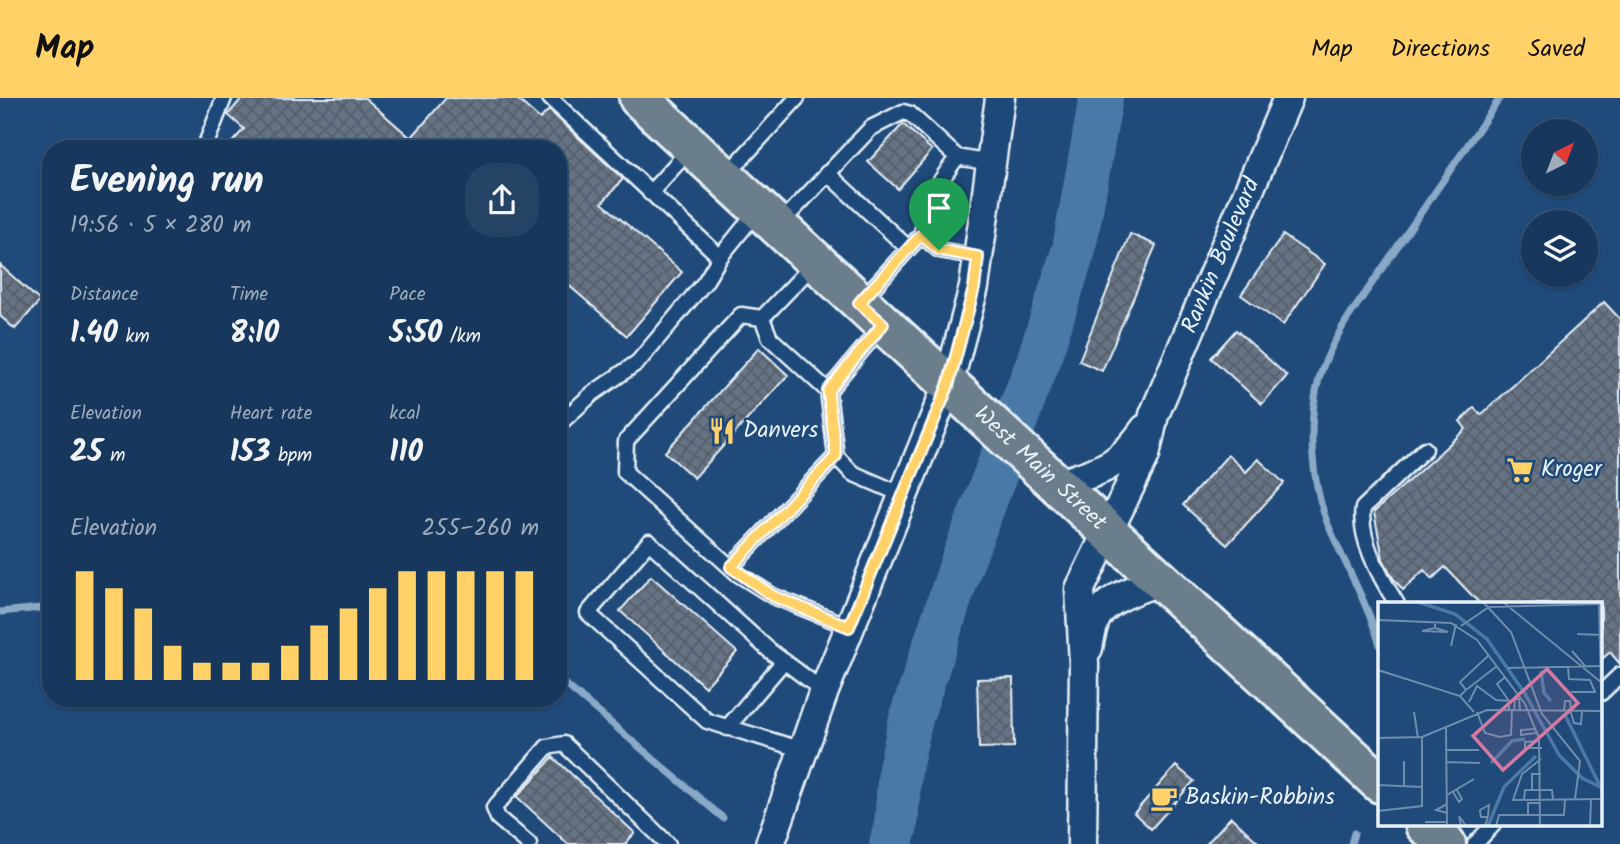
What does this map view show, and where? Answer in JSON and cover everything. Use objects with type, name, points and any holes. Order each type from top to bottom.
[{"type":"main road","name":"West Main Street","points":[[639,98],[1378,781]]},
{"type":"main road","points":[[1427,826],[1446,844]]},
{"type":"street","points":[[770,844],[824,691],[948,386],[974,288],[1000,98]]},
{"type":"street","name":"Rankin Boulevard","points":[[1082,844],[1084,664],[1080,589],[1145,455],[1154,415],[1288,98]]},
{"type":"street","name":"Rankin Boulevard","points":[[1045,473],[1116,462],[1131,449],[1154,415]]},
{"type":"street","name":"Rankin Boulevard","points":[[1084,664],[1094,623],[1103,608],[1160,580]]},
{"type":"lane","points":[[208,140],[224,98]]},
{"type":"lane","points":[[550,98],[720,257]]},
{"type":"lane","points":[[724,177],[797,98]]},
{"type":"lane","points":[[567,417],[592,394],[638,362],[705,282],[720,257],[827,173],[871,128],[903,112],[910,114],[957,157],[991,163]]},
{"type":"lane","points":[[650,193],[692,147]]},
{"type":"lane","points":[[903,495],[852,473],[836,456],[828,391],[908,248],[921,235],[933,191],[957,157]]},
{"type":"lane","points":[[827,173],[908,248]]},
{"type":"lane","points":[[921,235],[939,250],[978,257]]},
{"type":"lane","points":[[762,318],[816,262]]},
{"type":"lane","points":[[762,318],[741,315],[626,442],[625,472],[731,567],[773,596],[849,627]]},
{"type":"lane","points":[[762,318],[770,338],[828,391]]},
{"type":"lane","points":[[1396,602],[1372,558],[1362,521],[1363,508],[1425,449]]},
{"type":"lane","points":[[731,567],[836,456]]},
{"type":"lane","points":[[803,750],[707,721],[588,613],[649,542],[784,662],[824,691]]},
{"type":"lane","points":[[727,728],[784,662]]},
{"type":"lane","points":[[1602,692],[1620,675]]},
{"type":"lane","points":[[529,844],[498,818],[494,808],[547,747],[564,744],[668,844]]},
{"type":"lane","points":[[1475,844],[1492,826]]},
{"type":"building","points":[[242,98],[365,98],[411,138],[446,98],[516,98],[540,119],[549,110],[623,179],[602,203],[682,272],[627,336],[567,284],[567,140],[234,140],[244,129],[228,115]]},
{"type":"building","points":[[903,124],[932,150],[898,189],[868,162]]},
{"type":"building","points":[[1130,234],[1156,245],[1102,371],[1079,361]]},
{"type":"building","points":[[1283,235],[1325,264],[1283,325],[1241,295]]},
{"type":"building","points":[[0,265],[40,301],[15,329],[0,316]]},
{"type":"building","name":"Kroger","points":[[1604,302],[1620,319],[1620,664],[1610,652],[1602,659],[1602,602],[1478,602],[1445,567],[1432,579],[1424,570],[1403,590],[1393,578],[1383,559],[1374,512],[1466,429],[1460,421],[1474,408],[1481,415]]},
{"type":"building","points":[[1236,330],[1287,376],[1262,404],[1211,358]]},
{"type":"building","points":[[759,348],[788,375],[694,478],[665,452]]},
{"type":"building","points":[[1228,455],[1246,472],[1258,459],[1284,483],[1227,545],[1183,505]]},
{"type":"building","points":[[651,576],[737,652],[705,687],[620,611]]},
{"type":"building","points":[[1013,678],[1014,747],[979,748],[977,679]]},
{"type":"building","points":[[553,757],[635,833],[625,844],[568,844],[517,797]]},
{"type":"building","points":[[1176,766],[1194,781],[1151,829],[1134,813]]},
{"type":"building","points":[[1231,817],[1260,844],[1206,844]]},
{"type":"waterway","points":[[891,844],[896,825],[900,769],[911,718],[961,565],[1038,362],[1074,249],[1101,98]]},
{"type":"waterway","points":[[1378,639],[1327,522],[1317,488],[1312,451],[1315,396],[1327,356],[1346,321],[1500,98]]},
{"type":"waterway","points":[[0,612],[42,608]]},
{"type":"waterway","points":[[567,686],[723,818]]},
{"type":"waterway","points":[[1351,844],[1354,833]]},
{"type":"place","name":"Danvers","points":[[722,431]]},
{"type":"place","name":"Kroger","points":[[1520,470]]},
{"type":"place","name":"Baskin-Robbins","points":[[1164,798]]},
{"type":"route","points":[[921,235],[939,250],[978,257],[974,288],[948,386],[849,627],[773,596],[731,567],[836,456],[828,391],[883,324],[859,303],[921,235]]}]
